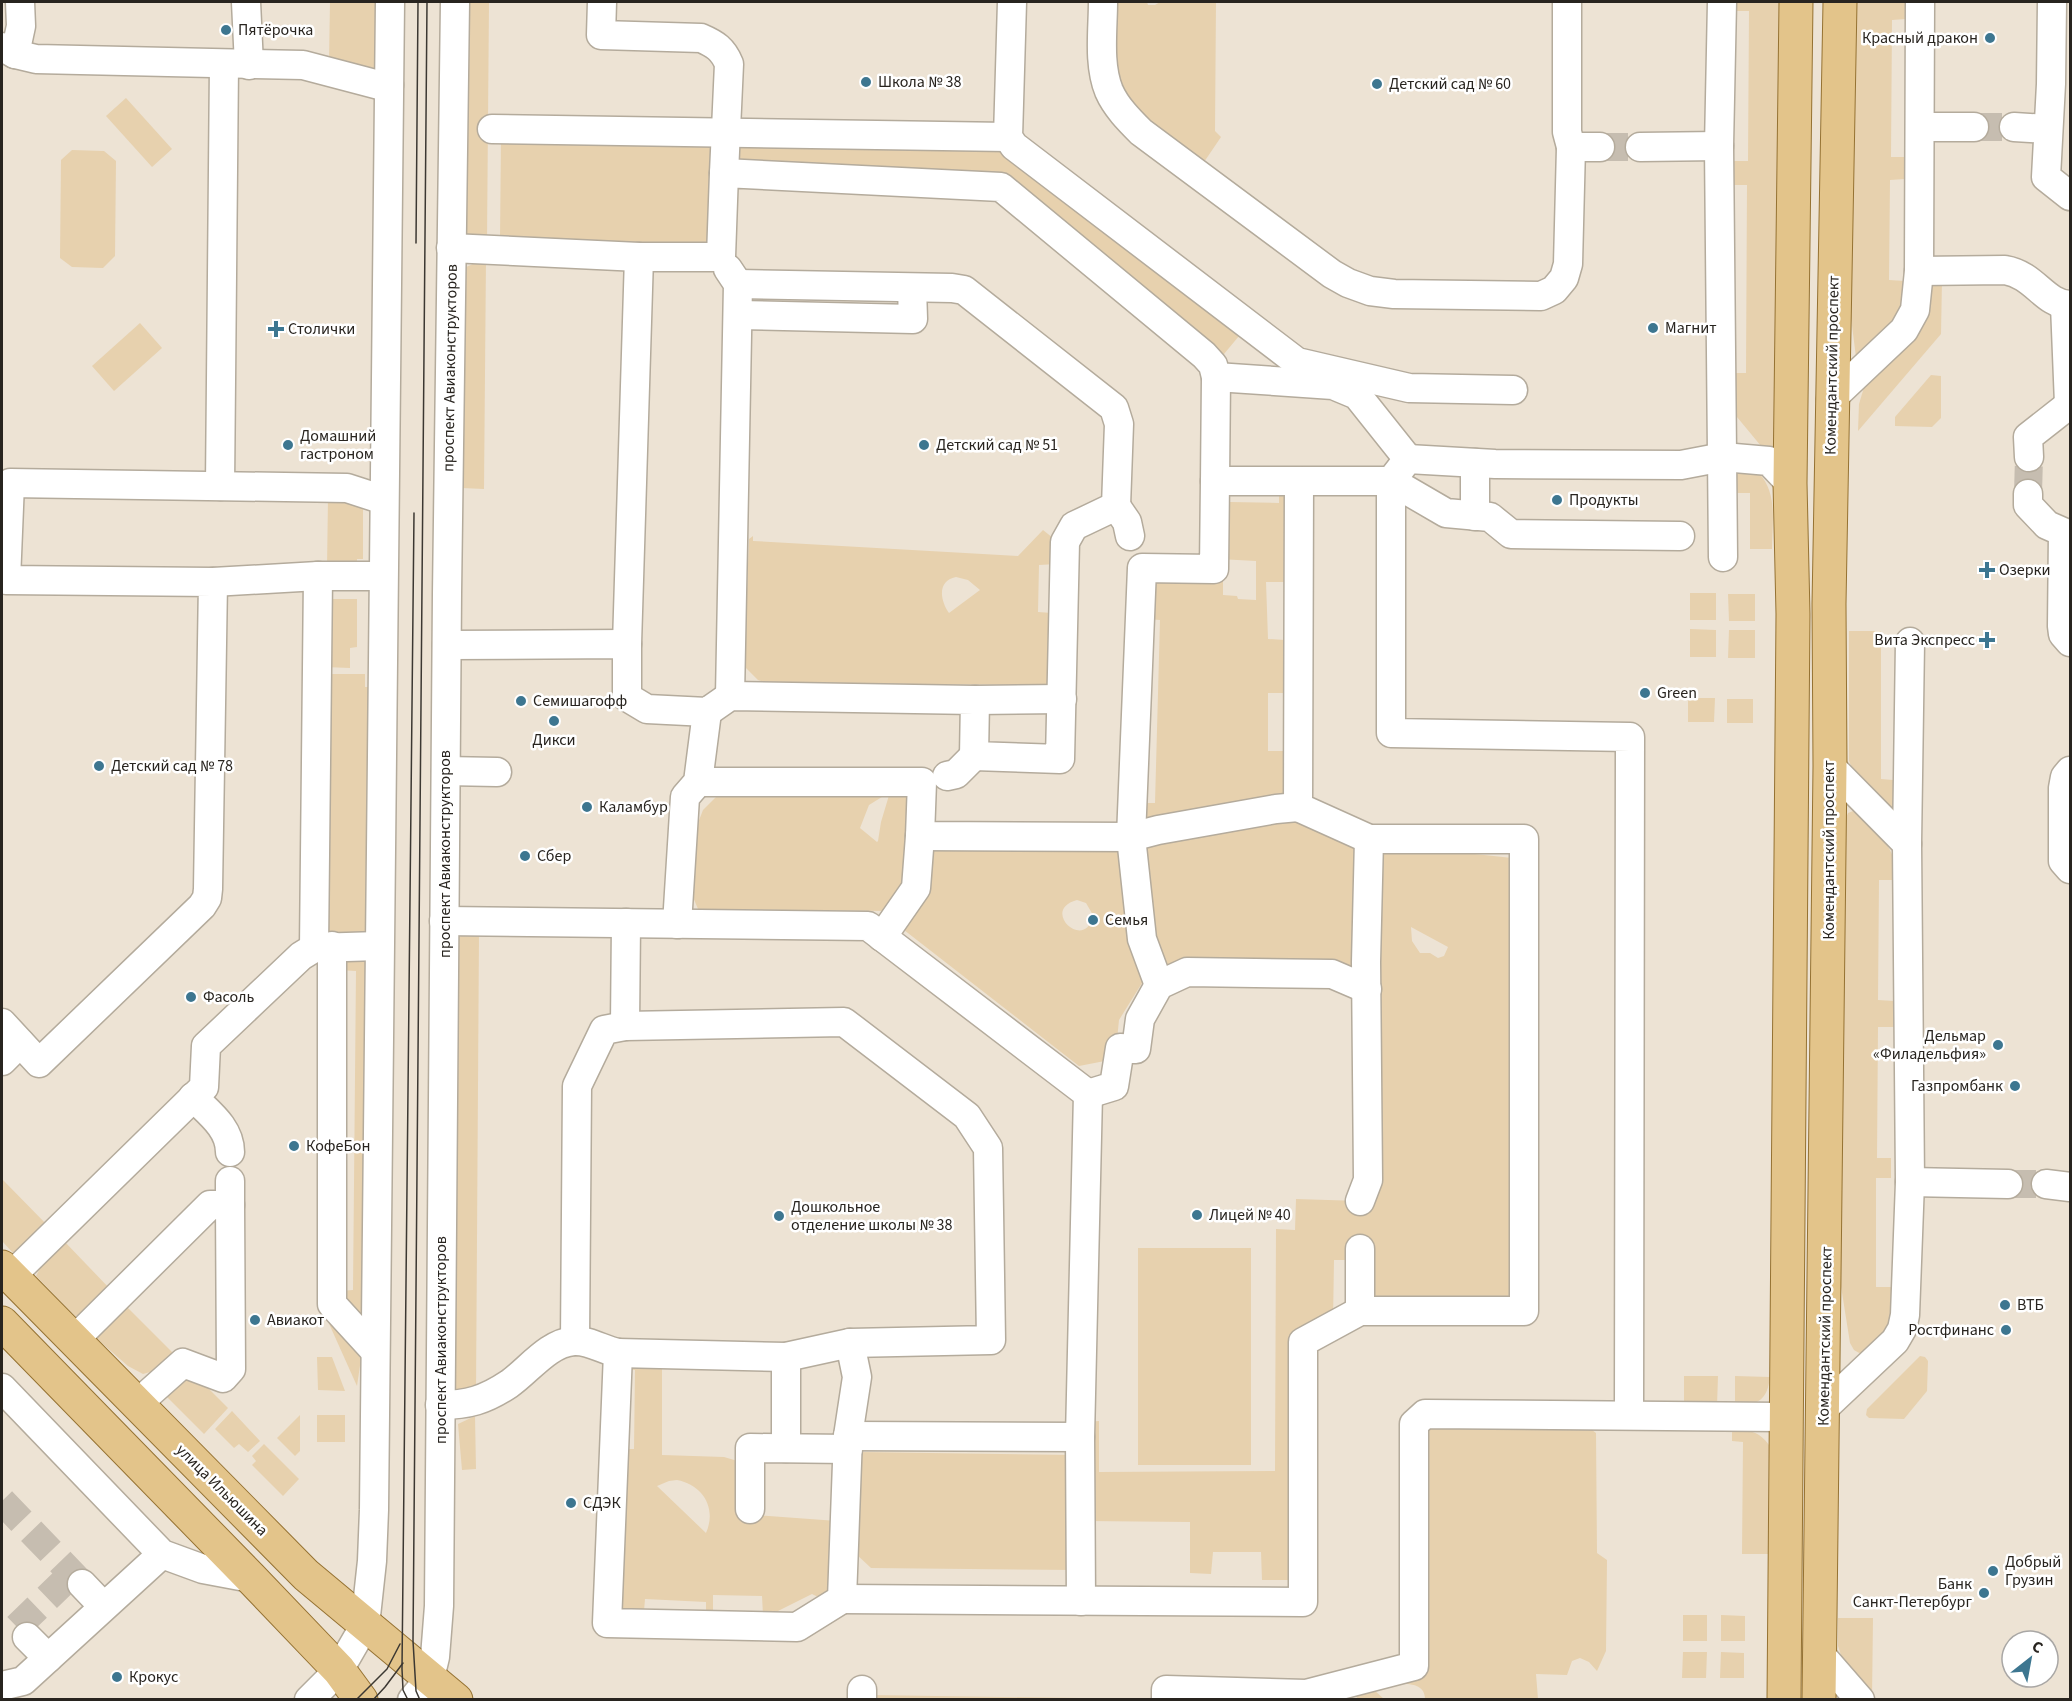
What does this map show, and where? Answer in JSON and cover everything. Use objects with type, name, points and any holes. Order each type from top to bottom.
[{"type":"main road","points":[[1784,1700],[1793,614],[1790,483],[1796,2]]},
{"type":"main road","name":"Комендантский проспект","points":[[1820,1700],[1830,766],[1831,399],[1840,2]]},
{"type":"main road","name":"улица Ильюшина","points":[[6,1271],[306,1575],[365,1625],[421,1689],[456,1700]]},
{"type":"main road","points":[[2,1323],[252,1578],[339,1670],[361,1700]]},
{"type":"street","points":[[20,2],[21,26],[8,50],[36,59],[303,65],[379,85],[389,85]]},
{"type":"street","points":[[220,486],[236,65],[246,2]]},
{"type":"street","points":[[309,1700],[339,1670],[365,1625],[372,1561],[390,2]]},
{"type":"street","name":"проспект Авиаконструкторов","points":[[421,1689],[435,1657],[439,1606],[444,921],[455,2]]},
{"type":"street","points":[[602,2],[602,35],[701,38],[724,51],[729,64],[721,257],[738,284],[738,315],[719,704],[698,782],[685,797],[677,924]]},
{"type":"street","points":[[1012,2],[1008,137],[1014,146],[1297,362],[1409,388],[1513,390]]},
{"type":"street","points":[[1103,2],[1104,70],[1109,91],[1122,112],[1141,132],[1332,274],[1348,284],[1370,291],[1394,294],[1524,296],[1541,296],[1554,290],[1564,278],[1568,264],[1571,147],[1567,132],[1567,2]]},
{"type":"street","points":[[1722,2],[1719,146],[1722,556]]},
{"type":"street","points":[[1831,399],[1904,330],[1916,310],[1919,271],[1920,2]]},
{"type":"street","points":[[2052,2],[2061,84],[2048,129],[2046,177],[2070,196]]},
{"type":"street","points":[[1920,127],[1974,127]]},
{"type":"street","points":[[2014,127],[2048,129]]},
{"type":"street","points":[[492,129],[1008,137]]},
{"type":"street","points":[[1640,147],[1719,146]]},
{"type":"street","points":[[1571,147],[1600,147]]},
{"type":"street","points":[[724,173],[1000,187],[1204,355],[1213,365],[1216,377],[1215,481],[1225,573],[1135,549]]},
{"type":"street","points":[[451,248],[639,257],[721,257]]},
{"type":"street","points":[[639,257],[627,697],[647,709],[719,704],[1062,699]]},
{"type":"street","points":[[1919,271],[2005,270],[2018,272],[2046,296],[2068,305],[2070,405],[2028,437],[2029,457]]},
{"type":"street","points":[[738,284],[964,290],[1114,408],[1119,424],[1116,506],[1127,522],[1135,549],[1131,837],[1142,939],[1159,985]]},
{"type":"street","points":[[738,315],[913,319],[912,288]]},
{"type":"street","points":[[1216,377],[1333,385],[1357,395],[1399,470],[1446,513],[1490,517],[1511,534],[1680,536]]},
{"type":"street","points":[[1215,481],[1299,482],[1475,463],[1681,465],[1723,458],[1769,461],[1790,483]]},
{"type":"street","points":[[1475,463],[1475,516]]},
{"type":"street","points":[[1399,470],[1391,733],[1630,737],[1629,1415]]},
{"type":"street","points":[[383,576],[318,576],[213,582],[4,582],[6,474],[220,486],[347,488],[384,500]]},
{"type":"street","points":[[1298,807],[1299,482]]},
{"type":"street","points":[[2028,494],[2028,505],[2047,525],[2067,532],[2063,634],[2070,642]]},
{"type":"street","points":[[974,756],[1059,759],[1065,542],[1074,526],[1116,506]]},
{"type":"street","points":[[318,576],[323,947],[332,1304],[375,1351]]},
{"type":"street","points":[[8,1042],[39,1063],[202,906],[207,898],[213,582]]},
{"type":"street","points":[[1824,1408],[1895,1341],[1902,1329],[1905,1315],[1910,1182],[1907,844],[1910,642]]},
{"type":"street","points":[[447,645],[627,644]]},
{"type":"street","points":[[698,782],[936,779],[956,774],[974,756],[975,700]]},
{"type":"street","points":[[1830,766],[1907,844]]},
{"type":"street","points":[[446,771],[497,772]]},
{"type":"street","points":[[2070,771],[2065,777],[2063,788],[2063,861],[2070,869]]},
{"type":"street","points":[[882,937],[916,888],[920,836],[936,779]]},
{"type":"street","points":[[618,1353],[606,1623],[797,1627],[842,1599],[1303,1602],[1303,1342],[1359,1311],[1524,1311],[1524,839],[1369,839],[1298,807],[1286,807],[1131,837],[920,836]]},
{"type":"street","points":[[1360,1201],[1368,1180],[1369,839]]},
{"type":"street","points":[[444,921],[867,926],[1088,1094]]},
{"type":"street","points":[[625,1026],[626,924]]},
{"type":"street","points":[[6,1271],[204,1087],[206,1046],[301,956],[323,947],[380,946]]},
{"type":"street","points":[[1088,1094],[1114,1086],[1120,1048],[1136,1049],[1140,1019],[1159,985],[1187,972],[1332,974],[1367,989]]},
{"type":"street","points":[[440,1406],[464,1405],[483,1399],[509,1384],[561,1344],[574,1341],[593,1344],[618,1353],[786,1357],[850,1343],[991,1340],[988,1148],[967,1116],[844,1022],[625,1026],[604,1030],[577,1086],[574,1341]]},
{"type":"street","points":[[1082,1601],[1080,1437],[1088,1094]]},
{"type":"street","points":[[193,1098],[222,1127],[230,1142],[230,1152]]},
{"type":"street","points":[[1910,1182],[2007,1184]]},
{"type":"street","points":[[212,1245],[225,1197]]},
{"type":"street","points":[[74,1340],[210,1205],[225,1197]]},
{"type":"street","points":[[137,1404],[183,1363],[223,1378],[231,1369],[225,1197]]},
{"type":"street","points":[[1359,1311],[1360,1249]]},
{"type":"street","points":[[842,1599],[848,1442],[857,1377],[850,1343]]},
{"type":"street","points":[[786,1357],[786,1448]]},
{"type":"street","points":[[2,1388],[162,1554],[204,1569],[252,1578]]},
{"type":"street","points":[[1166,1700],[1167,1690],[1306,1694],[1414,1666],[1414,1424],[1425,1414],[1787,1417]]},
{"type":"street","points":[[750,1509],[750,1448],[786,1448],[848,1442],[1080,1437]]},
{"type":"street","points":[[2,1685],[23,1681],[162,1554]]},
{"type":"street","points":[[82,1584],[103,1606]]},
{"type":"street","points":[[27,1637],[48,1658]]},
{"type":"street","points":[[1820,1654],[1860,1700]]},
{"type":"shaded area","points":[[330,2],[380,2],[379,73],[329,61]]},
{"type":"shaded area","points":[[467,2],[489,2],[487,240],[465,234]]},
{"type":"shaded area","points":[[1111,2],[1147,2],[1148,5],[1155,5],[1160,2],[1216,2],[1215,131],[1221,137],[1202,165],[1147,124],[1118,89]]},
{"type":"shaded area","points":[[1735,2],[1786,2],[1780,447],[1770,449],[1761,446],[1732,411],[1732,373],[1746,373],[1747,185],[1732,185],[1732,161],[1748,161],[1749,11],[1735,11]]},
{"type":"shaded area","points":[[1857,2],[1906,2],[1906,19],[1892,20],[1891,157],[1905,157],[1905,179],[1890,180],[1889,280],[1905,281],[1903,312],[1856,357],[1851,318]]},
{"type":"shaded area","points":[[126,98],[172,149],[152,167],[106,116]]},
{"type":"shaded area","points":[[501,137],[718,138],[713,247],[500,239]]},
{"type":"shaded area","points":[[736,137],[1005,143],[1244,330],[1219,360],[1007,186],[736,169]]},
{"type":"shaded area","points":[[72,150],[104,151],[116,161],[115,256],[103,268],[72,267],[60,258],[61,160]]},
{"type":"shaded area","points":[[486,258],[484,489],[462,488],[464,268]]},
{"type":"shaded area","points":[[1942,280],[1941,334],[1858,431],[1859,404],[1865,384],[1931,286]]},
{"type":"shaded area","points":[[140,323],[162,348],[114,391],[92,366]]},
{"type":"shaded area","points":[[1931,375],[1941,376],[1941,418],[1932,427],[1895,426],[1895,417]]},
{"type":"shaded area","points":[[1759,473],[1769,490],[1773,509],[1772,549],[1750,549],[1750,493],[1737,493],[1736,474]]},
{"type":"shaded area","points":[[1220,487],[1230,488],[1230,502],[1279,503],[1279,489],[1289,495],[1285,582],[1266,582],[1268,639],[1285,640],[1285,693],[1268,693],[1268,751],[1283,751],[1285,798],[1138,826],[1139,803],[1155,803],[1160,620],[1147,619],[1149,580],[1223,581],[1223,595],[1256,600],[1256,561],[1219,559]]},
{"type":"shaded area","points":[[328,498],[363,507],[363,559],[357,559],[357,568],[327,568]]},
{"type":"shaded area","points":[[1043,530],[1058,542],[1057,564],[1039,565],[1038,612],[1052,613],[1049,685],[767,683],[758,680],[744,666],[749,539],[753,536],[753,541],[1018,556]],"holes":[[[956,577],[968,580],[980,590],[949,613],[942,597],[943,587],[946,582]]]},
{"type":"shaded area","points":[[1690,593],[1716,593],[1716,620],[1690,620]]},
{"type":"shaded area","points":[[1728,594],[1755,594],[1755,621],[1729,621]]},
{"type":"shaded area","points":[[326,599],[357,599],[357,647],[350,648],[350,668],[325,667]]},
{"type":"shaded area","points":[[1690,629],[1716,630],[1716,657],[1690,657]]},
{"type":"shaded area","points":[[1729,630],[1755,630],[1755,658],[1728,658]]},
{"type":"shaded area","points":[[1849,631],[1881,631],[1881,779],[1893,780],[1893,809],[1886,808],[1854,772],[1849,761]]},
{"type":"shaded area","points":[[325,674],[365,674],[365,687],[374,687],[371,927],[356,936],[322,935]]},
{"type":"shaded area","points":[[1688,698],[1715,698],[1714,722],[1688,722]]},
{"type":"shaded area","points":[[1727,699],[1753,699],[1753,723],[1727,723]]},
{"type":"shaded area","points":[[904,790],[911,800],[909,873],[888,911],[698,909],[693,897],[698,823],[703,810],[721,792]],"holes":[[[890,792],[877,842],[860,828],[869,805]]]},
{"type":"shaded area","points":[[1858,812],[1885,842],[1894,859],[1898,880],[1879,880],[1878,1000],[1894,1001],[1894,1027],[1878,1027],[1877,1158],[1891,1158],[1891,1178],[1876,1178],[1876,1287],[1894,1287],[1892,1326],[1861,1354],[1854,1350],[1850,1343],[1840,1280],[1846,818],[1848,813]]},
{"type":"shaded area","points":[[1286,816],[1359,842],[1356,969],[1168,974],[1153,940],[1139,845]]},
{"type":"shaded area","points":[[1128,846],[1151,974],[1142,983],[1119,1020],[1115,1059],[1079,1066],[895,923],[925,847]],"holes":[[[1077,900],[1086,903],[1093,915],[1089,926],[1082,930],[1075,930],[1068,926],[1062,912],[1066,905]]]},
{"type":"shaded area","points":[[1447,851],[1512,858],[1512,1302],[1360,1300],[1360,1260],[1334,1260],[1333,1322],[1309,1335],[1296,1580],[1262,1580],[1261,1552],[1213,1552],[1211,1574],[1190,1573],[1190,1522],[1084,1521],[1087,1422],[1099,1421],[1099,1472],[1275,1471],[1276,1229],[1295,1230],[1296,1199],[1360,1201],[1373,852]],"holes":[[[1411,927],[1448,947],[1444,956],[1438,958],[1430,953],[1420,953],[1412,941]]]},
{"type":"shaded area","points":[[479,933],[476,1394],[454,1393],[458,937]]},
{"type":"shaded area","points":[[338,952],[371,955],[366,1322],[339,1291],[353,1290],[356,971],[338,970]]},
{"type":"shaded area","points":[[2,1179],[50,1228],[14,1254],[2,1241]]},
{"type":"shaded area","points":[[63,1240],[111,1290],[90,1312],[75,1316],[36,1276],[46,1257]]},
{"type":"shaded area","points":[[1138,1248],[1251,1248],[1251,1465],[1138,1465]]},
{"type":"shaded area","points":[[122,1302],[174,1354],[157,1370],[143,1374],[128,1366],[96,1338],[103,1321]]},
{"type":"shaded area","points":[[322,1308],[362,1352],[357,1386]]},
{"type":"shaded area","points":[[1920,1356],[1925,1357],[1928,1361],[1927,1391],[1904,1419],[1869,1418],[1866,1415],[1867,1409]]},
{"type":"shaded area","points":[[317,1357],[332,1357],[345,1391],[318,1390]]},
{"type":"shaded area","points":[[662,1359],[662,1455],[724,1457],[741,1462],[743,1514],[837,1521],[836,1594],[826,1601],[812,1594],[776,1612],[775,1616],[763,1615],[762,1596],[713,1595],[713,1613],[706,1613],[706,1602],[645,1599],[644,1611],[615,1610],[622,1449],[634,1449],[635,1370],[624,1369]],"holes":[[[677,1480],[701,1492],[709,1507],[709,1524],[706,1533],[657,1486]]]},
{"type":"shaded area","points":[[178,1376],[200,1380],[228,1408],[204,1434],[167,1397],[171,1382]]},
{"type":"shaded area","points":[[1684,1376],[1718,1376],[1717,1406],[1684,1406]]},
{"type":"shaded area","points":[[1735,1376],[1770,1377],[1764,1396],[1755,1403],[1735,1407]]},
{"type":"shaded area","points":[[232,1411],[260,1441],[248,1452],[239,1444],[234,1448],[215,1429]]},
{"type":"shaded area","points":[[300,1415],[300,1451],[295,1456],[277,1438]]},
{"type":"shaded area","points":[[317,1415],[345,1415],[345,1442],[317,1442]]},
{"type":"shaded area","points":[[475,1416],[476,1469],[462,1470],[458,1424]]},
{"type":"shaded area","points":[[1583,1423],[1596,1433],[1597,1553],[1607,1560],[1606,1651],[1597,1671],[1589,1662],[1580,1658],[1572,1661],[1567,1675],[1536,1674],[1538,1699],[1425,1699],[1419,1687],[1397,1684],[1374,1687],[1374,1690],[1384,1699],[1358,1699],[1347,1687],[1411,1671],[1426,1426]]},
{"type":"shaded area","points":[[1732,1429],[1753,1432],[1769,1445],[1768,1554],[1742,1554],[1743,1442],[1732,1441]]},
{"type":"shaded area","points":[[264,1444],[299,1479],[283,1496],[252,1465],[256,1461],[252,1456]]},
{"type":"shaded area","points":[[858,1452],[1075,1455],[1075,1570],[871,1568],[855,1553]]},
{"type":"shaded area","points":[[1683,1615],[1707,1615],[1707,1641],[1683,1641]]},
{"type":"shaded area","points":[[1721,1615],[1745,1616],[1745,1641],[1721,1641]]},
{"type":"shaded area","points":[[1838,1618],[1873,1618],[1872,1699],[1843,1661],[1838,1646]]},
{"type":"shaded area","points":[[1683,1652],[1707,1652],[1706,1678],[1682,1678]]},
{"type":"shaded area","points":[[1721,1652],[1744,1653],[1744,1678],[1720,1678]]},
{"type":"shaded area","points":[[869,1695],[1146,1699],[869,1700]]},
{"type":"tunnel","points":[[1974,127],[2014,127]]},
{"type":"tunnel","points":[[1600,147],[1640,147]]},
{"type":"tunnel","points":[[2028,494],[2029,457]]},
{"type":"tunnel","points":[[2008,1184],[2046,1184]]},
{"type":"tunnel","points":[[2,1501],[82,1584]]},
{"type":"tunnel","points":[[17,1627],[72,1574]]},
{"type":"tram line","points":[[416,243],[418,2]]},
{"type":"tram line","points":[[420,1700],[416,1691],[413,1641],[427,2]]},
{"type":"tram line","points":[[408,1700],[403,1690],[402,1669],[414,513]]},
{"type":"tram line","points":[[356,1700],[387,1669],[400,1644]]},
{"type":"tram line","points":[[373,1700],[403,1663]]},
{"type":"place","name":"Пятёрочка","points":[[226,30]]},
{"type":"place","name":"Красный дракон","points":[[1990,38]]},
{"type":"place","name":"Школа № 38","points":[[866,82]]},
{"type":"place","name":"Детский сад № 60","points":[[1377,84]]},
{"type":"place","name":"Магнит","points":[[1653,328]]},
{"type":"place","name":"Столички","points":[[276,329]]},
{"type":"place","name":"Домашний гастроном","points":[[288,445]]},
{"type":"place","name":"Детский сад № 51","points":[[924,445]]},
{"type":"place","name":"Продукты","points":[[1557,500]]},
{"type":"place","name":"Озерки","points":[[1987,570]]},
{"type":"place","name":"Вита Экспресс","points":[[1987,640]]},
{"type":"place","name":"Green","points":[[1645,693]]},
{"type":"place","name":"Семишагофф","points":[[521,701]]},
{"type":"place","name":"Дикси","points":[[554,721]]},
{"type":"place","name":"Детский сад № 78","points":[[99,766]]},
{"type":"place","name":"Каламбур","points":[[587,807]]},
{"type":"place","name":"Сбер","points":[[525,856]]},
{"type":"place","name":"Семья","points":[[1093,920]]},
{"type":"place","name":"Фасоль","points":[[191,997]]},
{"type":"place","name":"Дельмар «Филадельфия»","points":[[1998,1045]]},
{"type":"place","name":"Газпромбанк","points":[[2015,1086]]},
{"type":"place","name":"КофеБон","points":[[294,1146]]},
{"type":"place","name":"Лицей № 40","points":[[1197,1215]]},
{"type":"place","name":"Дошкольное отделение школы № 38","points":[[779,1216]]},
{"type":"place","name":"ВТБ","points":[[2005,1305]]},
{"type":"place","name":"Авиакот","points":[[255,1320]]},
{"type":"place","name":"Ростфинанс","points":[[2006,1330]]},
{"type":"place","name":"СДЭК","points":[[571,1503]]},
{"type":"place","name":"Добрый Грузин","points":[[1993,1571]]},
{"type":"place","name":"Банк Санкт-Петербург","points":[[1984,1593]]},
{"type":"place","name":"Крокус","points":[[117,1677]]}]
